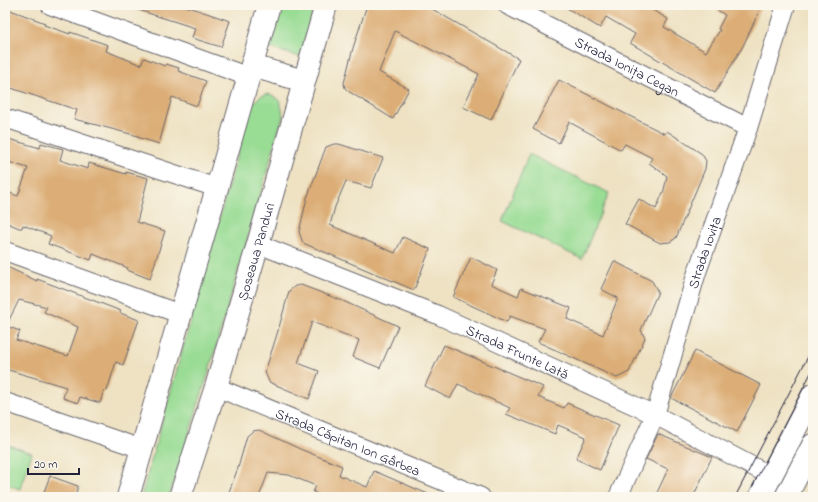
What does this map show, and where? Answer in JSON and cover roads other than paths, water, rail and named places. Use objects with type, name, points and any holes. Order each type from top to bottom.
[{"type":"main road","points":[[128,497],[180,314],[218,188],[269,5]]},
{"type":"main road","name":"Șoseaua Panduri","points":[[180,497],[216,387],[326,5]]},
{"type":"main road","points":[[251,71],[304,81]]},
{"type":"main road","points":[[760,497],[813,395]]},
{"type":"main road","points":[[771,476],[789,492],[813,445]]},
{"type":"street","points":[[50,5],[251,71]]},
{"type":"street","name":"Strada Ionița Cegan","points":[[507,5],[748,128]]},
{"type":"street","name":"Strada Iovița","points":[[618,497],[655,415],[697,272],[748,128],[786,5]]},
{"type":"street","points":[[5,118],[218,188]]},
{"type":"street","name":"Strada Frunte Lată","points":[[258,244],[438,314],[655,415],[771,476]]},
{"type":"street","points":[[5,251],[180,314]]},
{"type":"street","name":"Strada Căpitan Ion Gârbea","points":[[216,387],[481,497]]},
{"type":"street","points":[[5,402],[142,449]]},
{"type":"tram line","points":[[735,497],[813,347]]},
{"type":"tram line","points":[[747,497],[813,369]]}]
